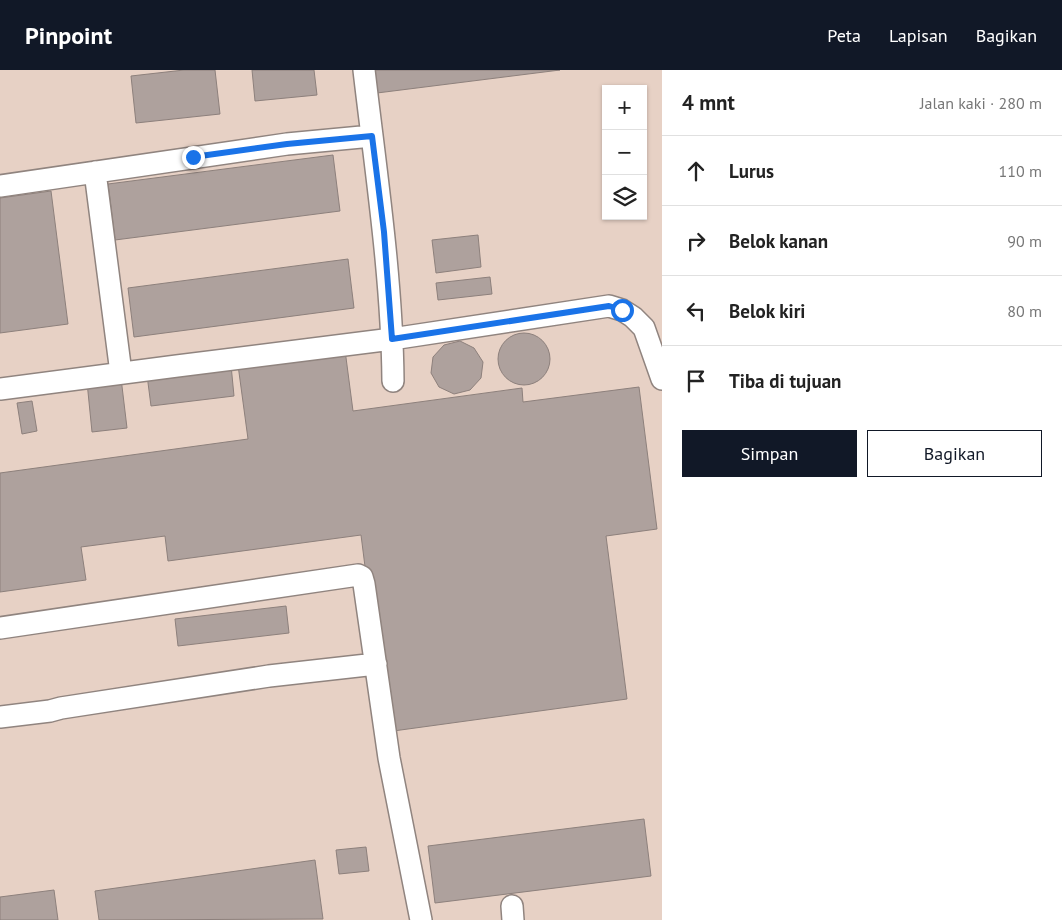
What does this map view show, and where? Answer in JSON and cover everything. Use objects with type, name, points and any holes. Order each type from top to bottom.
[{"type":"lane","points":[[364,70],[384,232],[392,339],[393,381]]},
{"type":"lane","points":[[0,186],[287,144],[372,136]]},
{"type":"lane","points":[[96,172],[121,373]]},
{"type":"lane","points":[[0,389],[392,339],[609,306],[622,310],[644,328],[662,379]]},
{"type":"lane","points":[[0,628],[358,575],[362,577],[389,758],[421,920]]},
{"type":"lane","points":[[0,717],[50,711],[269,676],[376,664]]},
{"type":"shaded area","points":[[0,70],[662,70],[662,920],[0,920]]},
{"type":"building","points":[[184,70],[215,70],[220,114],[136,123],[131,76]]},
{"type":"building","points":[[252,70],[314,70],[317,95],[255,101]]},
{"type":"building","points":[[374,70],[560,70],[377,93]]},
{"type":"building","points":[[333,155],[340,211],[115,240],[108,184]]},
{"type":"building","points":[[51,191],[68,324],[0,333],[0,198]]},
{"type":"building","points":[[478,235],[481,267],[436,273],[432,240]]},
{"type":"building","points":[[348,259],[354,308],[134,337],[128,288]]},
{"type":"building","points":[[490,277],[492,294],[438,300],[436,283]]},
{"type":"building","points":[[524,333],[534,335],[542,341],[548,349],[550,359],[548,369],[542,377],[534,383],[524,385],[514,383],[506,377],[500,369],[498,359],[500,349],[506,341],[514,335]]},
{"type":"building","points":[[460,341],[474,348],[483,362],[481,378],[470,390],[454,394],[439,387],[431,373],[433,357],[444,345]]},
{"type":"building","points":[[345,350],[353,411],[522,388],[523,402],[639,387],[657,529],[606,536],[627,699],[386,732],[361,535],[168,561],[165,536],[81,547],[86,580],[0,592],[0,473],[248,439],[238,365]]},
{"type":"building","points":[[231,365],[234,396],[151,406],[147,375]]},
{"type":"building","points":[[121,378],[127,428],[92,432],[87,382]]},
{"type":"building","points":[[32,401],[37,431],[22,434],[17,403]]},
{"type":"building","points":[[286,606],[289,633],[178,646],[175,619]]},
{"type":"building","points":[[644,819],[651,876],[435,903],[428,846]]},
{"type":"building","points":[[366,847],[369,871],[339,874],[336,850]]},
{"type":"building","points":[[315,860],[323,919],[99,920],[95,891]]},
{"type":"building","points":[[54,890],[58,920],[0,920],[0,897]]},
{"type":"route","points":[[193,157],[287,144],[372,136],[384,232],[392,339],[609,306],[622,310]]}]
